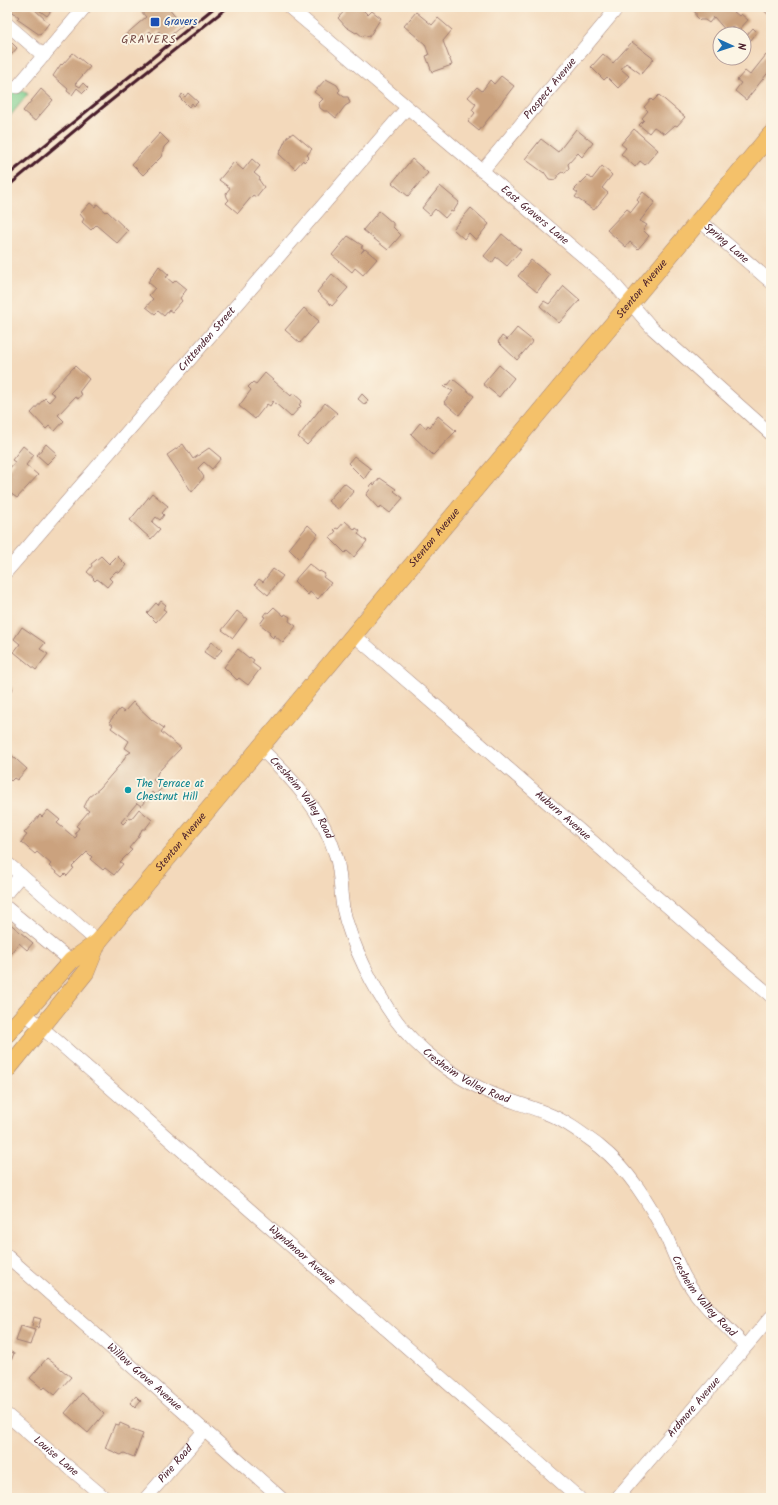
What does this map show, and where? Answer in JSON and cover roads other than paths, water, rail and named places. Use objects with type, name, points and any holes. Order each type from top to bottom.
[{"type":"main road","name":"Stenton Avenue","points":[[8,1031],[26,1013],[71,961],[98,942],[771,134]]},
{"type":"main road","name":"Stenton Avenue","points":[[7,1070],[86,972],[98,942]]},
{"type":"street","points":[[17,87],[85,7]]},
{"type":"street","name":"East Gravers Lane","points":[[289,7],[610,280],[652,328],[771,434]]},
{"type":"street","name":"Prospect Avenue","points":[[482,171],[618,7]]},
{"type":"street","points":[[7,24],[44,56]]},
{"type":"street","name":"Crittenden Street","points":[[8,568],[407,108]]},
{"type":"street","name":"Spring Lane","points":[[699,220],[771,282]]},
{"type":"street","name":"Auburn Avenue","points":[[354,635],[771,996]]},
{"type":"street","name":"Cresheim Valley Road","points":[[260,748],[302,790],[319,816],[336,856],[344,909],[353,938],[377,990],[398,1022],[430,1054],[449,1070],[484,1090],[550,1114],[571,1126],[599,1146],[633,1180],[643,1195],[666,1236],[685,1278],[714,1313],[745,1346]]},
{"type":"street","points":[[7,863],[98,942]]},
{"type":"street","points":[[7,892],[20,875]]},
{"type":"street","points":[[7,908],[71,961]]},
{"type":"street","name":"Wyndmoor Avenue","points":[[26,1013],[579,1498]]},
{"type":"street","name":"Willow Grove Avenue","points":[[7,1256],[281,1498]]},
{"type":"street","name":"Ardmore Avenue","points":[[617,1498],[771,1317]]},
{"type":"street","name":"Louise Lane","points":[[7,1415],[105,1498]]},
{"type":"street","name":"Pine Road","points":[[146,1498],[205,1430]]},
{"type":"railway","points":[[7,176],[215,7]]},
{"type":"railway","points":[[7,187],[103,107],[228,7]]},
{"type":"place","name":"Gravers","points":[[155,22]]},
{"type":"place","name":"The Terrace at Chestnut Hill","points":[[128,790]]},
{"type":"district","name":"GRAVERS","points":[[149,39]]}]
